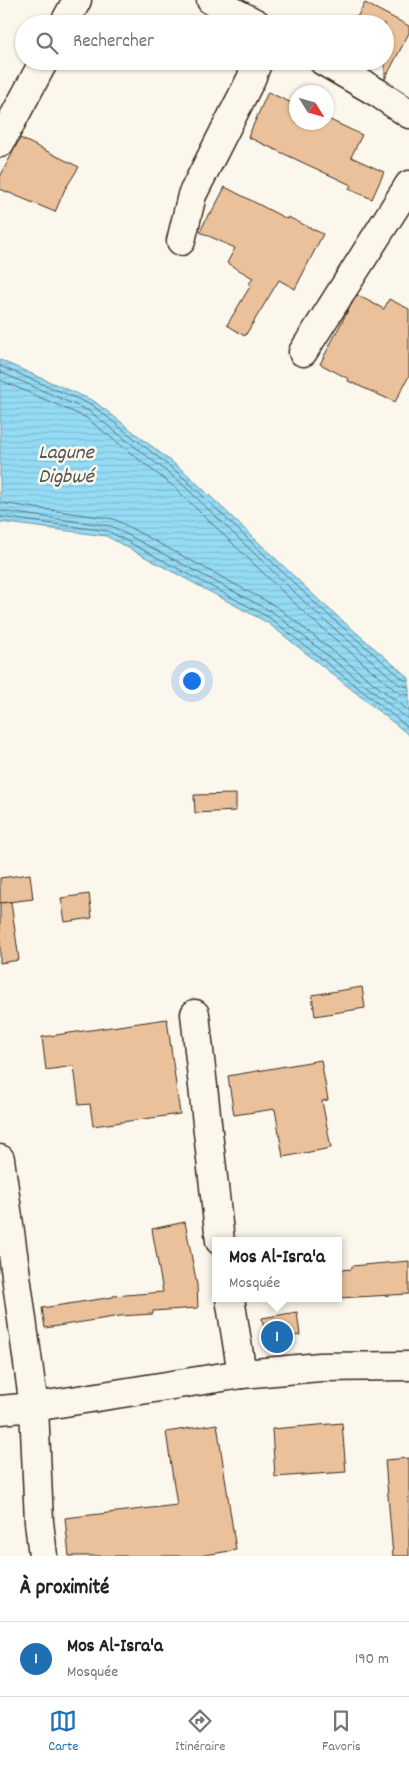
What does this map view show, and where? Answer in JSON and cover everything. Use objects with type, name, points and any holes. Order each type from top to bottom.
[{"type":"street","points":[[69,15],[77,0]]},
{"type":"street","points":[[211,0],[240,15]]},
{"type":"street","points":[[0,143],[39,70]]},
{"type":"street","points":[[181,241],[192,195],[254,70]]},
{"type":"street","points":[[338,70],[409,114]]},
{"type":"street","points":[[303,352],[409,185]]},
{"type":"street","points":[[195,1014],[220,1237]]},
{"type":"street","points":[[0,1159],[34,1407],[39,1522],[43,1556]]},
{"type":"street","points":[[231,1302],[242,1374]]},
{"type":"street","points":[[0,1410],[34,1407],[242,1374],[320,1367],[409,1366]]},
{"type":"water","name":"Lagune Digbwé","points":[[0,360],[94,401],[186,473],[322,603],[409,678],[409,735],[268,623],[106,536],[0,522]]},
{"type":"building","points":[[365,3],[388,15],[358,15]]},
{"type":"building","points":[[394,18],[409,26],[409,33],[394,62]]},
{"type":"building","points":[[385,70],[390,70],[385,79]]},
{"type":"building","points":[[268,92],[289,102],[289,130],[334,130],[334,122],[362,135],[351,157],[384,172],[372,199],[349,189],[351,185],[248,137]]},
{"type":"building","points":[[20,138],[79,167],[65,189],[55,212],[0,189],[0,177]]},
{"type":"building","points":[[225,187],[287,219],[288,217],[323,234],[295,289],[279,280],[245,336],[227,325],[251,285],[249,284],[253,278],[227,263],[235,248],[200,232]]},
{"type":"building","points":[[357,295],[384,309],[389,299],[409,309],[409,376],[395,402],[348,381],[349,379],[320,364]]},
{"type":"building","points":[[236,794],[236,811],[195,813],[194,795]]},
{"type":"building","points":[[30,874],[33,899],[0,903],[0,878]]},
{"type":"building","points":[[89,894],[92,918],[65,922],[61,898]]},
{"type":"building","points":[[11,902],[19,960],[0,963],[0,903]]},
{"type":"building","points":[[362,987],[365,1008],[315,1016],[312,995]]},
{"type":"building","points":[[167,1019],[180,1114],[93,1126],[90,1104],[79,1105],[74,1066],[46,1070],[42,1037]]},
{"type":"building","points":[[321,1060],[328,1100],[322,1101],[331,1148],[283,1157],[275,1109],[234,1115],[228,1076]]},
{"type":"building","points":[[185,1222],[197,1285],[198,1308],[153,1311],[153,1314],[120,1316],[45,1328],[42,1308],[113,1296],[163,1292],[152,1229]]},
{"type":"building","points":[[409,1261],[409,1294],[342,1298],[342,1270],[352,1269],[352,1266]]},
{"type":"building","points":[[297,1312],[300,1335],[266,1341],[262,1318]]},
{"type":"building","points":[[342,1423],[346,1472],[275,1477],[272,1429]]},
{"type":"building","points":[[217,1424],[236,1550],[199,1556],[69,1556],[65,1518],[177,1505],[166,1432]]},
{"type":"building","points":[[409,1458],[409,1556],[393,1556],[385,1460]]},
{"type":"place","name":"Mos Al-Isra'a","points":[[277,1337]]}]
